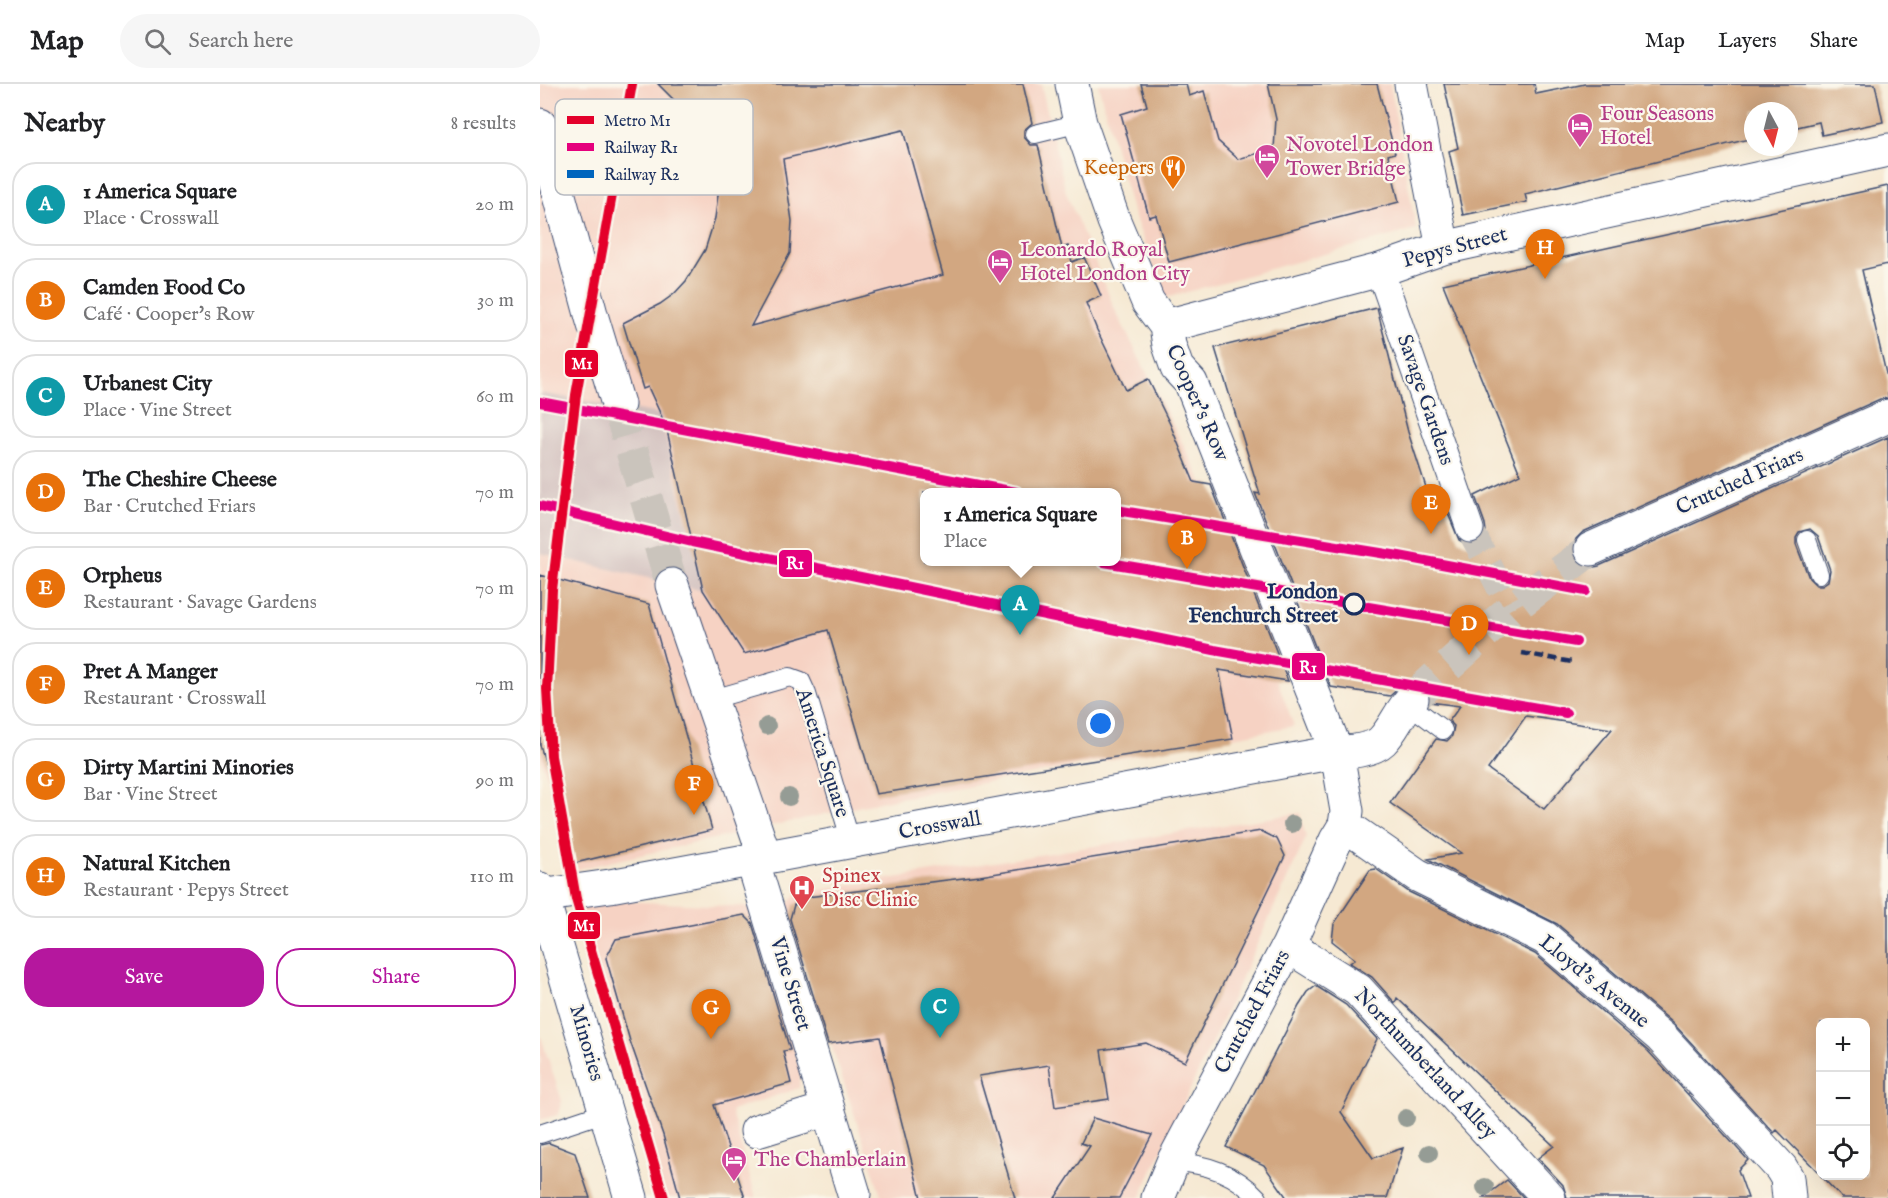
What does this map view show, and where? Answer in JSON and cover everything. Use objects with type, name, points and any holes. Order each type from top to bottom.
[{"type":"street","name":"Cooper's Row","points":[[1072,84],[1080,123],[1114,221],[1148,302],[1166,326],[1169,345],[1177,368],[1191,383],[1337,753],[1346,797],[1346,825]]},
{"type":"street","points":[[1411,84],[1443,248]]},
{"type":"street","points":[[540,124],[550,195],[592,318],[618,404]]},
{"type":"street","name":"Pepys Street","points":[[1166,326],[1380,270],[1443,248],[1888,150]]},
{"type":"street","name":"Savage Gardens","points":[[1380,270],[1470,530]]},
{"type":"street","name":"Crutched Friars","points":[[1592,549],[1783,471],[1888,416]]},
{"type":"street","points":[[672,585],[713,699],[759,858]]},
{"type":"street","points":[[1337,753],[1373,748],[1383,740],[1409,703]]},
{"type":"street","name":"Crosswall","points":[[541,894],[610,886],[1337,753]]},
{"type":"street","name":"Crutched Friars","points":[[1158,1198],[1173,1162],[1288,946],[1336,840],[1346,825]]},
{"type":"street","name":"Lloyd's Avenue","points":[[1346,825],[1417,875],[1545,938],[1661,1037],[1781,1168],[1787,1178],[1789,1198]]},
{"type":"street","name":"Vine Street","points":[[759,858],[828,1109],[854,1194]]},
{"type":"street","name":"Minories","points":[[541,894],[631,1198]]},
{"type":"street","name":"Northumberland Alley","points":[[1288,946],[1358,990],[1549,1198]]},
{"type":"street","points":[[757,1131],[828,1109]]},
{"type":"lane","points":[[1035,134],[1080,123]]},
{"type":"lane","points":[[1807,540],[1819,574]]},
{"type":"lane","name":"America Square","points":[[713,699],[790,678],[801,681],[807,694],[850,842]]},
{"type":"lane","points":[[1409,703],[1443,730]]},
{"type":"lane","points":[[540,1134],[606,1112]]},
{"type":"lane","points":[[1173,1162],[1193,1162],[1231,1176],[1258,1198]]},
{"type":"shaded area","points":[[540,84],[1041,84],[1066,193],[1116,312],[1212,502],[1294,726],[889,800],[577,869],[540,756]]},
{"type":"shaded area","name":"Novotel London Tower Bridge","points":[[1098,84],[1390,84],[1416,229],[1165,298],[1131,207]]},
{"type":"shaded area","points":[[540,393],[660,414],[704,591],[540,553]]},
{"type":"shaded area","points":[[1300,813],[1306,838],[1140,1198],[882,1198],[786,908],[796,894]]},
{"type":"shaded area","points":[[576,899],[750,907],[801,1072],[799,1088],[731,1111],[756,1198],[660,1198]]},
{"type":"shaded area","points":[[540,1034],[562,1101],[558,1115],[540,1120]]},
{"type":"building","points":[[658,84],[1023,84],[1032,123],[1024,130],[1024,137],[1031,145],[1038,145],[1062,248],[1068,246],[1072,262],[1084,257],[1101,296],[1086,303],[1097,330],[1126,390],[1148,379],[1194,482],[1211,485],[1288,681],[1219,670],[1233,739],[876,794],[828,630],[744,654],[703,590],[666,426],[648,387],[643,389],[623,323],[660,304],[686,281],[705,250],[715,218],[718,195],[753,195],[753,99],[673,99]],"holes":[[[903,130],[943,275],[751,326],[790,253],[792,221],[783,159]]]},
{"type":"building","name":"Novotel London Tower Bridge","points":[[1141,84],[1186,84],[1189,96],[1204,91],[1218,141],[1238,159],[1274,149],[1276,119],[1268,84],[1377,84],[1395,153],[1388,155],[1399,202],[1169,262],[1156,215],[1149,217],[1121,114],[1147,106]]},
{"type":"building","name":"Four Seasons Hotel","points":[[1444,84],[1534,84],[1536,94],[1585,84],[1875,84],[1883,122],[1822,135],[1819,122],[1798,127],[1798,102],[1744,102],[1744,140],[1525,194],[1527,202],[1463,215],[1449,151],[1458,148]]},
{"type":"building","points":[[1888,186],[1888,264],[1862,270],[1888,382],[1888,398],[1880,399],[1583,532],[1576,539],[1572,548],[1574,557],[1581,564],[1590,568],[1599,566],[1888,437],[1888,1198],[1842,1198],[1825,1180],[1870,1180],[1870,1018],[1816,1018],[1816,1170],[1777,1130],[1774,1133],[1673,1023],[1557,924],[1428,859],[1461,853],[1390,803],[1436,739],[1447,741],[1452,736],[1454,726],[1449,721],[1460,706],[1430,702],[1430,694],[1425,685],[1415,681],[1406,681],[1390,696],[1331,687],[1255,493],[1260,494],[1215,348],[1377,308],[1408,432],[1435,515],[1446,509],[1459,540],[1466,544],[1475,544],[1482,539],[1486,531],[1475,496],[1520,474],[1443,284]],"holes":[[[1810,529],[1818,536],[1830,570],[1828,581],[1822,585],[1816,585],[1809,578],[1796,544],[1799,532]],[[1526,716],[1612,729],[1544,809],[1488,769]]]},
{"type":"building","points":[[540,575],[649,604],[712,830],[575,863],[540,745]]},
{"type":"building","points":[[1261,831],[1277,839],[1285,856],[1185,1062],[1146,1043],[1101,1050],[1109,1099],[1055,1107],[1049,1065],[979,1076],[1015,1198],[921,1198],[880,1037],[828,1044],[790,919],[794,905],[807,897],[980,876]]},
{"type":"building","points":[[1376,869],[1409,892],[1535,954],[1648,1051],[1748,1160],[1738,1170],[1748,1198],[1567,1198],[1563,1185],[1538,1158],[1554,1146],[1397,998],[1395,1003],[1372,977],[1350,963],[1355,959],[1332,941],[1334,924],[1370,870]]},
{"type":"building","points":[[744,915],[752,923],[790,1050],[783,1051],[791,1083],[714,1105],[745,1198],[680,1198],[663,1135],[630,1041],[606,958],[616,939]]},
{"type":"building","points":[[1316,986],[1346,1005],[1377,1039],[1341,1112],[1373,1158],[1403,1148],[1387,1198],[1287,1198],[1264,1165],[1226,1147],[1299,1006],[1308,992]]},
{"type":"building","points":[[1093,1118],[1152,1135],[1119,1198],[1055,1198],[1090,1146],[1081,1143]]},
{"type":"building","points":[[549,1143],[575,1153],[590,1198],[540,1198],[540,1145]]},
{"type":"building","points":[[1507,1180],[1524,1198],[1483,1198]]},
{"type":"tunnel","points":[[618,404],[672,585]]},
{"type":"tunnel","points":[[1470,529],[1511,609]]},
{"type":"tunnel","points":[[1412,699],[1511,609],[1591,549]]},
{"type":"railway","points":[[1533,581],[1586,591]]},
{"type":"railway","points":[[1525,634],[1576,642]]},
{"type":"railway","points":[[1522,653],[1572,662]]},
{"type":"railway","points":[[1513,703],[1566,713]]},
{"type":"metro line","name":"M1","points":[[629,99],[632,84]]},
{"type":"metro line","name":"M1","points":[[612,195],[576,395],[552,590],[547,689],[551,756],[576,899],[664,1198]]},
{"type":"rail line","name":"R1","points":[[540,402],[995,488]]},
{"type":"rail line","name":"R1","points":[[540,506],[692,542],[1214,650],[1566,713]]},
{"type":"rail line","name":"R1","points":[[1121,511],[1399,556],[1586,591]]},
{"type":"rail line","name":"R1","points":[[1121,565],[1576,642]]},
{"type":"place","name":"Four Seasons Hotel","points":[[1580,149]]},
{"type":"place","name":"Novotel London Tower Bridge","points":[[1267,180]]},
{"type":"place","name":"Keepers","points":[[1173,191]]},
{"type":"place","name":"Natural Kitchen","points":[[1545,279]]},
{"type":"place","name":"Leonardo Royal Hotel London City","points":[[1000,285]]},
{"type":"place","name":"Orpheus","points":[[1431,534]]},
{"type":"place","name":"Camden Food Co","points":[[1187,569]]},
{"type":"place","name":"London Fenchurch Street","points":[[1354,604]]},
{"type":"place","name":"1 America Square","points":[[1020,635]]},
{"type":"place","name":"The Cheshire Cheese","points":[[1469,655]]},
{"type":"place","name":"Pret A Manger","points":[[694,815]]},
{"type":"place","name":"Spinex Disc Clinic","points":[[802,911]]},
{"type":"place","name":"Urbanest City","points":[[940,1038]]},
{"type":"place","name":"Dirty Martini Minories","points":[[711,1039]]},
{"type":"place","name":"The Chamberlain","points":[[734,1183]]}]
